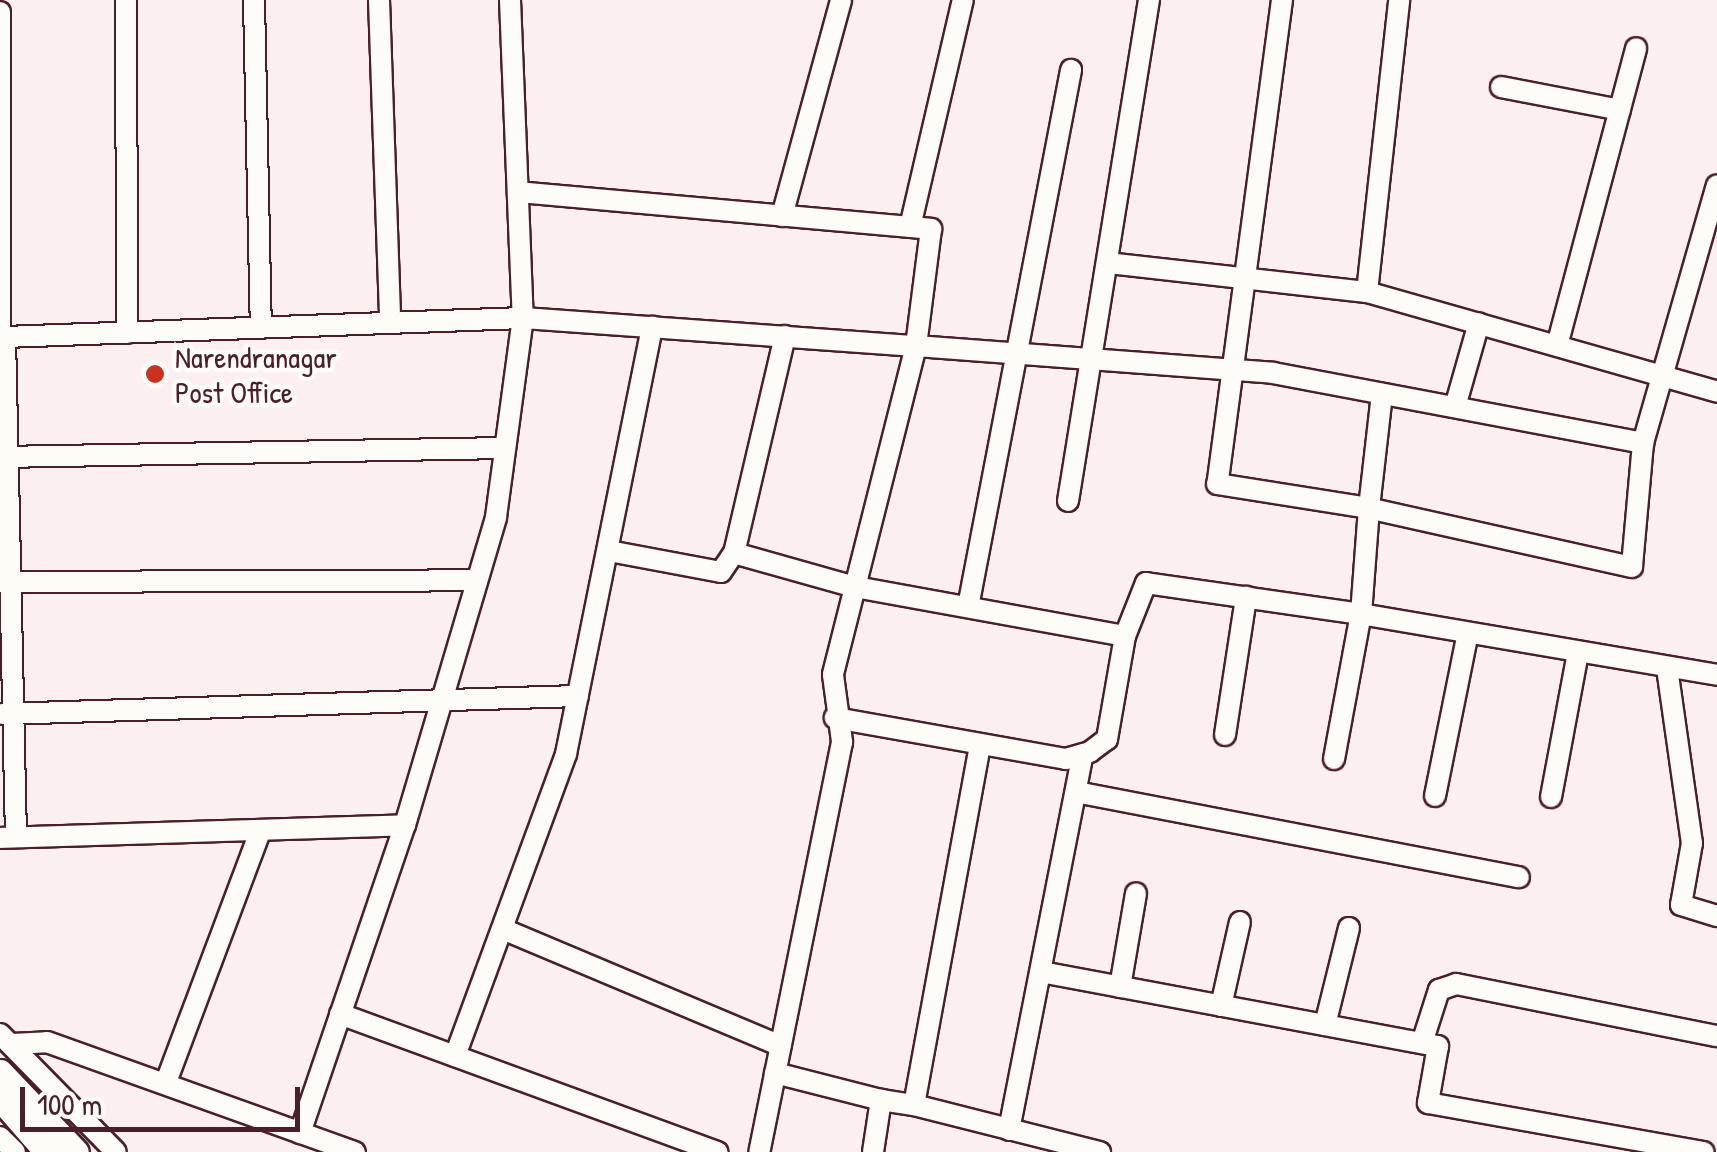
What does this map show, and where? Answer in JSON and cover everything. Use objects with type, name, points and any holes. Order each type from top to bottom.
[{"type":"main road","points":[[0,1072],[76,1152]]},
{"type":"main road","points":[[0,1098],[47,1152]]},
{"type":"street","points":[[126,0],[127,333]]},
{"type":"street","points":[[254,0],[262,328]]},
{"type":"street","points":[[379,0],[390,323]]},
{"type":"street","points":[[300,1133],[405,825],[477,580],[505,448],[523,318],[510,0]]},
{"type":"street","points":[[782,216],[841,0]]},
{"type":"street","points":[[910,227],[963,0]]},
{"type":"street","points":[[1068,500],[1149,0]]},
{"type":"street","points":[[1282,0],[1246,278],[1226,369],[1216,484],[1369,508],[1632,567],[1643,443],[1668,376],[1717,185]]},
{"type":"street","points":[[1367,292],[1399,0]]},
{"type":"street","points":[[0,12],[8,838],[259,834],[405,825]]},
{"type":"street","points":[[1558,342],[1636,48]]},
{"type":"street","points":[[968,607],[1071,70]]},
{"type":"street","points":[[1500,87],[1620,110]]},
{"type":"street","points":[[518,192],[930,229],[916,346],[829,697],[842,742],[760,1152]]},
{"type":"street","points":[[1108,263],[1367,292],[1558,342],[1717,392]]},
{"type":"street","points":[[3,337],[523,318],[1226,369],[1643,443]]},
{"type":"street","points":[[1455,408],[1479,323]]},
{"type":"street","points":[[455,1056],[504,930],[578,696],[652,327]]},
{"type":"street","points":[[609,552],[722,572],[734,552],[785,336]]},
{"type":"street","points":[[1334,758],[1361,614],[1382,394]]},
{"type":"street","points":[[2,457],[505,448]]},
{"type":"street","points":[[734,552],[855,587],[1124,636]]},
{"type":"street","points":[[3,581],[477,580]]},
{"type":"street","points":[[835,718],[980,744],[1083,754],[1106,738],[1124,636],[1146,583],[1361,614],[1717,675]]},
{"type":"street","points":[[1226,735],[1246,597]]},
{"type":"street","points":[[1434,796],[1468,633]]},
{"type":"street","points":[[1550,797],[1578,653]]},
{"type":"street","points":[[1667,668],[1692,843],[1682,905],[1717,916]]},
{"type":"street","points":[[6,714],[578,696]]},
{"type":"street","points":[[914,1105],[980,744]]},
{"type":"street","points":[[1010,1130],[1083,754]]},
{"type":"street","points":[[1076,792],[1519,876]]},
{"type":"street","points":[[166,1082],[259,834]]},
{"type":"street","points":[[1120,987],[1136,892]]},
{"type":"street","points":[[1221,1006],[1240,922]]},
{"type":"street","points":[[1325,1025],[1349,928]]},
{"type":"street","points":[[504,930],[781,1046]]},
{"type":"street","points":[[1040,972],[1438,1046],[1428,1103],[1704,1152]]},
{"type":"street","points":[[1422,1043],[1440,990],[1456,984],[1717,1036]]},
{"type":"street","points":[[340,1014],[718,1152]]},
{"type":"street","points":[[6,1039],[47,1042],[355,1152]]},
{"type":"street","points":[[6,1039],[116,1152]]},
{"type":"street","points":[[776,1074],[1100,1152]]},
{"type":"street","points":[[873,1152],[881,1100]]},
{"type":"street","points":[[0,1137],[15,1152]]},
{"type":"place","name":"Narendranagar Post Office","points":[[155,374]]}]
